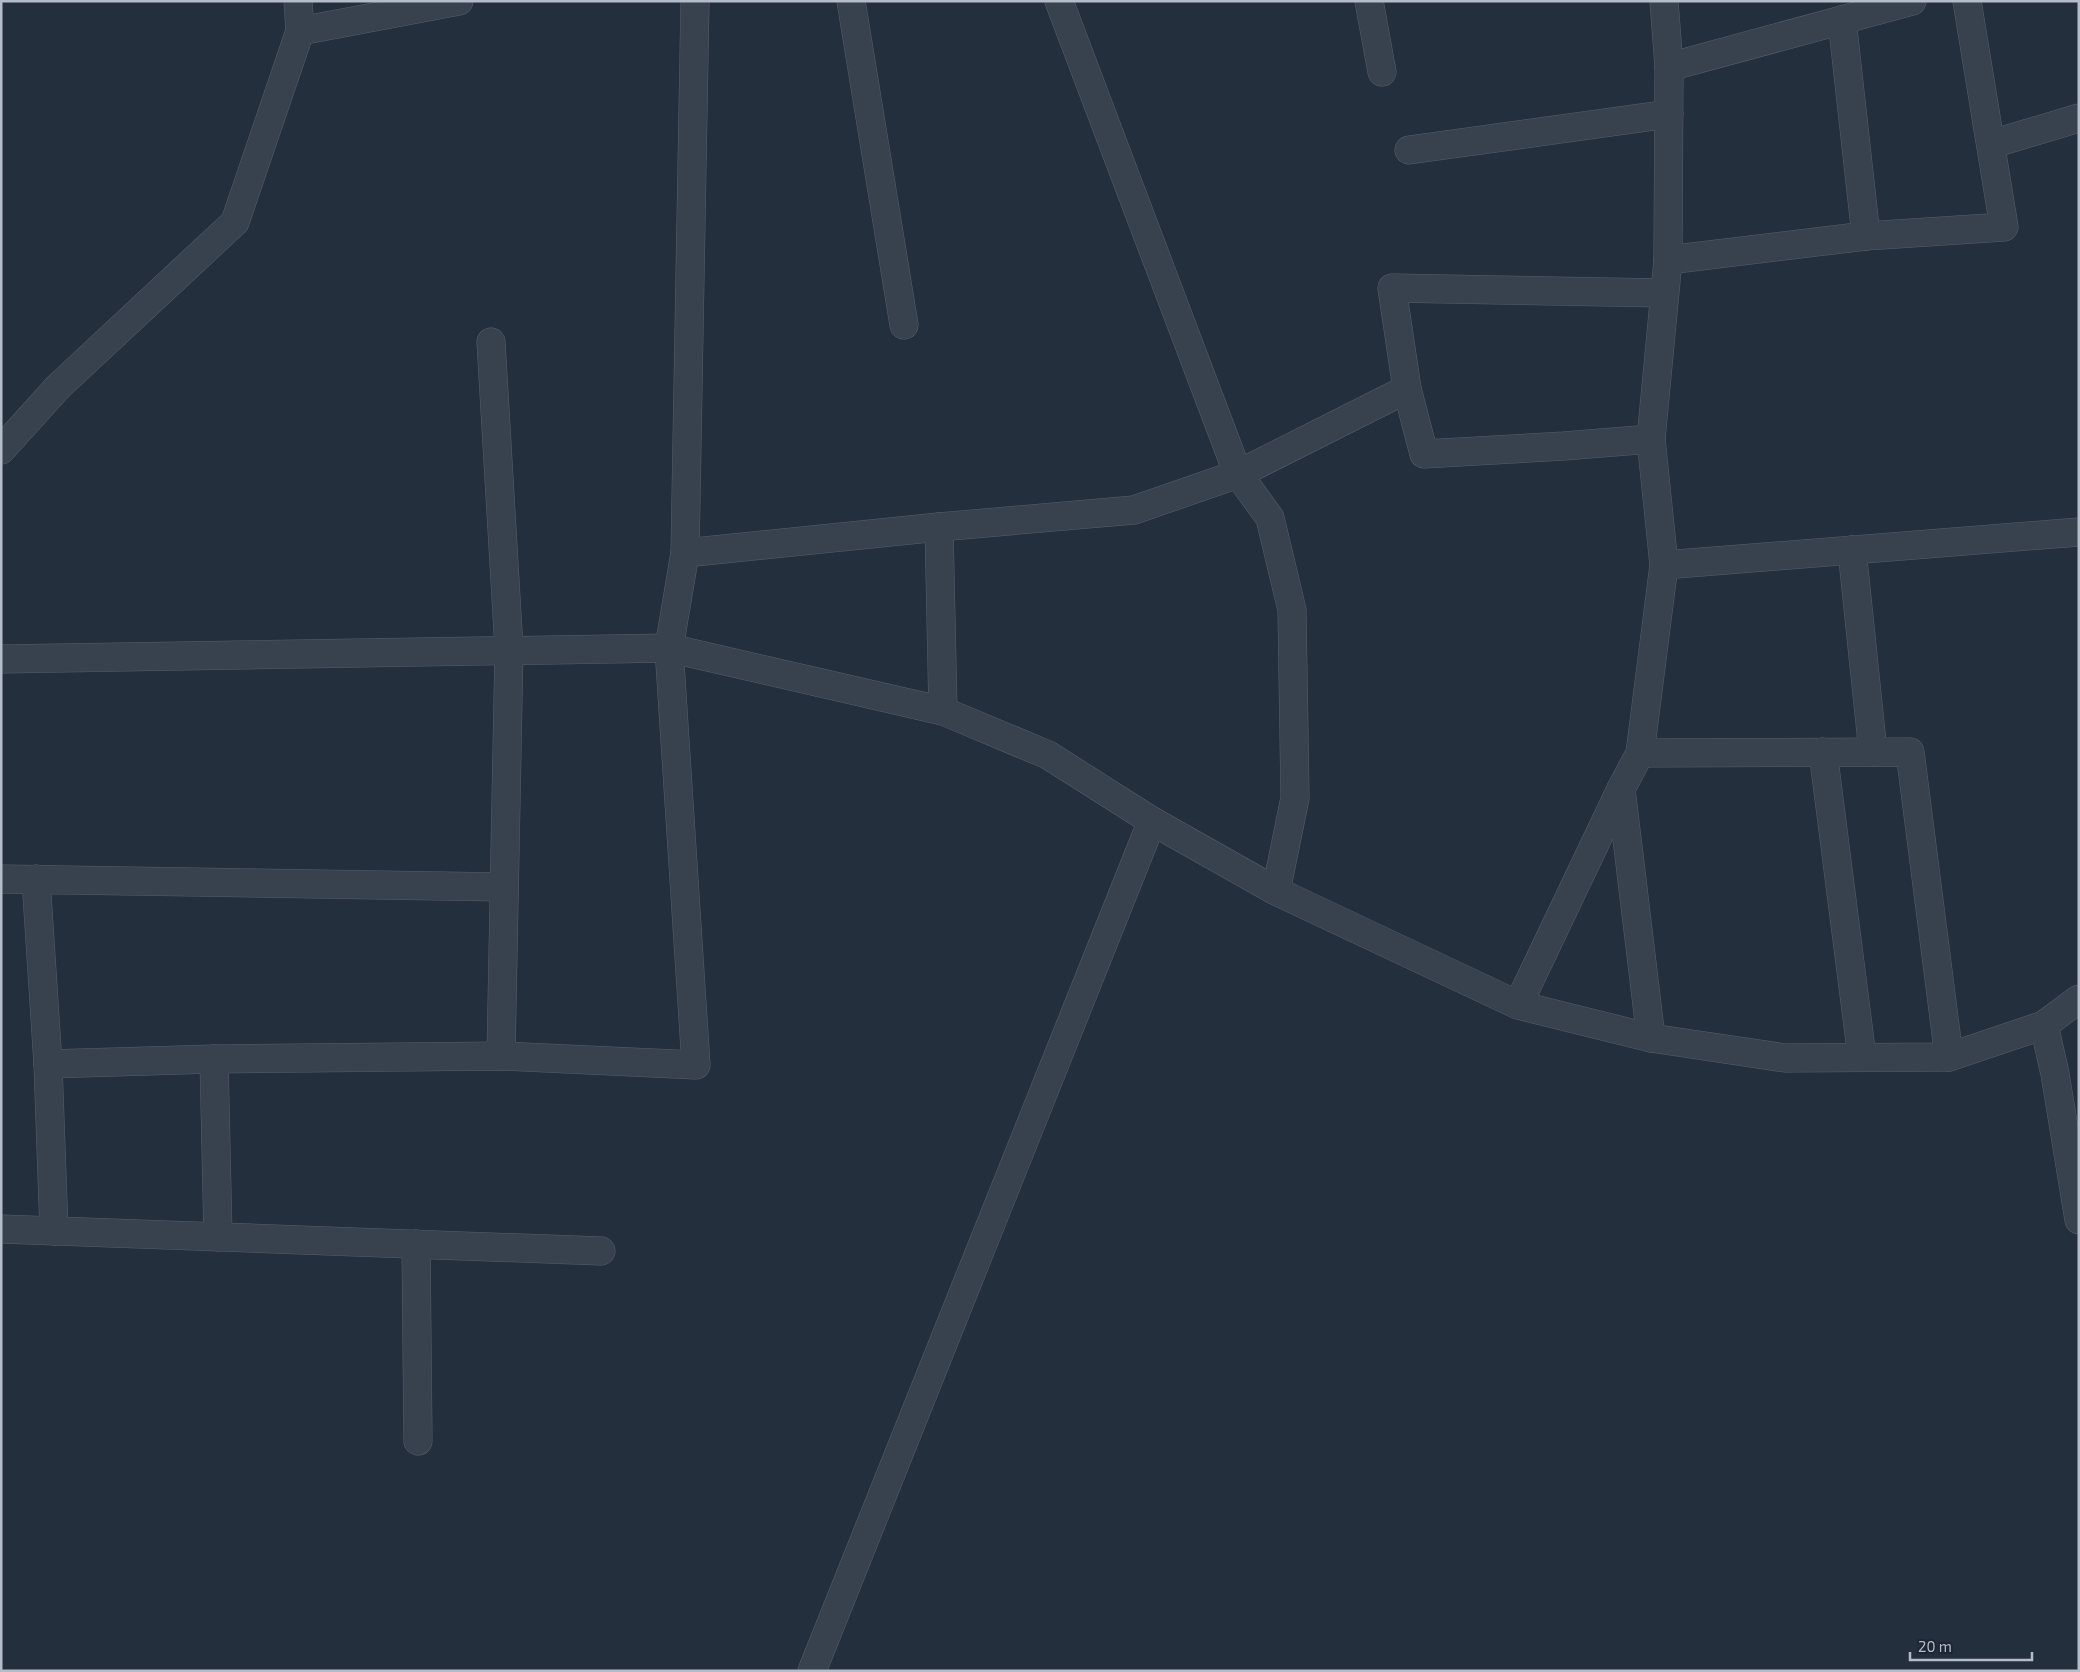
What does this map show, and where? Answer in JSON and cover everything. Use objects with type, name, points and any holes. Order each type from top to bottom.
[{"type":"street","points":[[1,450],[58,387],[235,222],[300,31],[298,1]]},
{"type":"street","points":[[300,31],[433,4],[459,1]]},
{"type":"street","points":[[48,1064],[214,1059],[501,1056],[696,1065],[669,648],[685,553],[695,1]]},
{"type":"street","points":[[851,1],[904,325]]},
{"type":"street","points":[[1059,1],[1238,474],[1270,518],[1292,610],[1295,798],[1276,891]]},
{"type":"street","points":[[1368,1],[1382,72]]},
{"type":"street","points":[[1518,1005],[1640,753],[1664,565],[1651,439],[1668,260],[1670,67],[1664,1]]},
{"type":"street","points":[[1670,67],[1912,1]]},
{"type":"street","points":[[1668,260],[1866,236],[2004,227],[1992,144],[1967,1]]},
{"type":"street","points":[[1842,20],[1866,236]]},
{"type":"street","points":[[1409,150],[1669,114]]},
{"type":"street","points":[[1992,144],[2079,118]]},
{"type":"street","points":[[1651,439],[1424,454],[1407,389],[1392,288],[1664,293]]},
{"type":"street","points":[[491,342],[509,649],[501,1056]]},
{"type":"street","points":[[685,553],[939,527],[1134,510],[1238,474],[1407,389]]},
{"type":"street","points":[[939,527],[942,712]]},
{"type":"street","points":[[1664,565],[2079,532]]},
{"type":"street","points":[[1852,550],[1872,752]]},
{"type":"street","points":[[1,659],[509,649],[669,648],[942,712],[1048,755],[1152,821],[1276,891],[1518,1005],[1651,1038],[1785,1058],[1862,1058],[1949,1056],[2044,1025],[2079,999]]},
{"type":"street","points":[[1823,752],[1862,1058]]},
{"type":"street","points":[[1640,753],[1910,752],[1949,1056]]},
{"type":"street","points":[[1621,789],[1651,1038]]},
{"type":"street","points":[[812,1671],[1152,821]]},
{"type":"street","points":[[1,879],[503,887]]},
{"type":"street","points":[[36,879],[48,1064],[54,1231]]},
{"type":"street","points":[[2044,1025],[2055,1074],[2079,1220]]},
{"type":"street","points":[[214,1059],[218,1237]]},
{"type":"street","points":[[1,1229],[601,1251]]},
{"type":"street","points":[[416,1244],[418,1441]]}]
